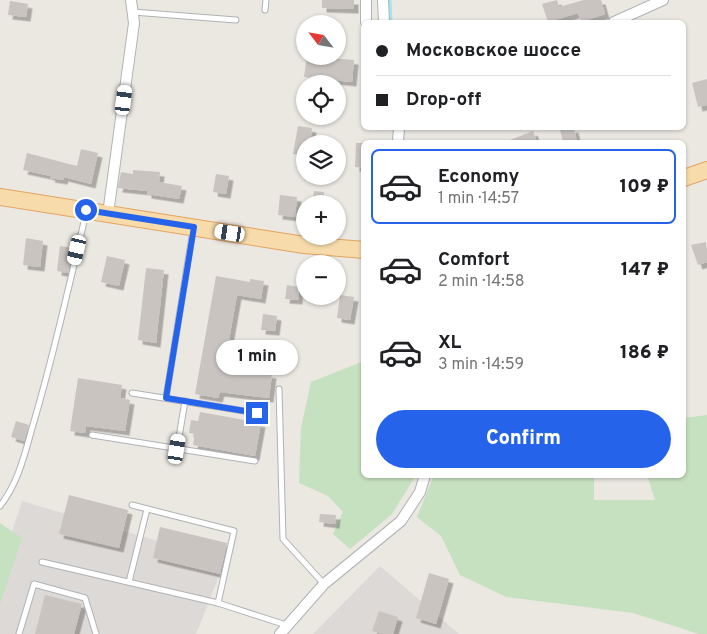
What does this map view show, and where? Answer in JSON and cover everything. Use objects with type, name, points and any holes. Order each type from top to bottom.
[{"type":"main road","points":[[686,177],[707,170]]},
{"type":"main road","points":[[0,197],[315,246],[361,250]]},
{"type":"street","points":[[108,214],[134,23],[131,0]]},
{"type":"street","points":[[366,0],[366,20]]},
{"type":"street","points":[[383,0],[384,20]]},
{"type":"street","points":[[618,20],[663,0]]},
{"type":"street","points":[[283,630],[324,584],[401,521],[420,492],[424,478]]},
{"type":"lane","points":[[265,10],[266,0]]},
{"type":"lane","points":[[132,12],[236,20]]},
{"type":"lane","points":[[0,506],[9,495],[20,469],[50,366],[86,210]]},
{"type":"lane","points":[[166,398],[194,227]]},
{"type":"lane","points":[[278,389],[283,538],[324,584]]},
{"type":"lane","points":[[132,393],[257,413]]},
{"type":"lane","points":[[177,449],[185,401]]},
{"type":"lane","points":[[92,436],[255,461]]},
{"type":"lane","points":[[132,505],[234,531],[218,603]]},
{"type":"lane","points":[[129,582],[147,509]]},
{"type":"lane","points":[[42,562],[218,603],[283,630]]},
{"type":"lane","points":[[19,634],[34,584],[85,598],[96,634]]},
{"type":"shaded area","points":[[22,501],[225,561],[196,634],[0,634],[0,569]]},
{"type":"shaded area","points":[[380,566],[459,634],[313,634]]},
{"type":"green space","points":[[361,362],[361,478],[414,478],[392,514],[350,549],[333,534],[343,512],[328,496],[299,483],[301,428],[311,382]]},
{"type":"green space","points":[[707,415],[707,634],[699,634],[633,613],[506,597],[460,575],[441,536],[417,517],[433,478],[594,478],[594,500],[655,500],[648,478],[686,478],[686,418]]},
{"type":"green space","points":[[0,523],[22,538],[0,604]]},
{"type":"building","points":[[322,0],[354,0],[354,9],[322,8]]},
{"type":"building","points":[[557,0],[559,7],[584,0],[601,0],[605,14],[587,20],[580,20],[578,13],[555,20],[547,20],[542,4]]},
{"type":"building","points":[[10,1],[28,4],[26,17],[8,15]]},
{"type":"building","points":[[346,59],[354,60],[352,82],[346,81],[346,75],[304,75],[306,65],[346,65]]},
{"type":"building","points":[[707,79],[707,105],[698,107],[692,83]]},
{"type":"building","points":[[298,126],[312,128],[311,135],[296,135]]},
{"type":"building","points":[[560,130],[574,130],[577,140],[562,140]]},
{"type":"building","points":[[533,131],[536,140],[510,140]]},
{"type":"building","points":[[296,137],[296,154],[293,154]]},
{"type":"building","points":[[356,143],[361,143],[361,168],[355,167]]},
{"type":"building","points":[[81,149],[98,153],[91,184],[64,177],[63,180],[50,178],[51,176],[23,170],[27,153],[77,166]]},
{"type":"building","points":[[133,170],[160,172],[159,182],[182,186],[179,199],[147,194],[147,191],[118,188],[121,172],[133,174]]},
{"type":"building","points":[[216,174],[229,176],[226,194],[213,192]]},
{"type":"building","points":[[314,191],[324,192],[324,195],[313,195]]},
{"type":"building","points":[[280,195],[296,197],[295,217],[278,215]]},
{"type":"building","points":[[26,238],[43,241],[40,267],[23,265]]},
{"type":"building","points":[[706,242],[707,262],[698,265],[691,245]]},
{"type":"building","points":[[60,246],[72,248],[68,273],[57,271]]},
{"type":"building","points":[[107,256],[125,260],[119,286],[101,282]]},
{"type":"building","points":[[146,268],[164,270],[156,343],[138,340]]},
{"type":"building","points":[[216,276],[250,282],[250,279],[264,281],[261,299],[237,295],[224,368],[272,374],[269,398],[220,392],[218,398],[195,394]]},
{"type":"building","points":[[287,285],[296,286],[296,300],[285,299]]},
{"type":"building","points":[[346,296],[354,297],[350,320],[337,318],[339,305],[346,305]]},
{"type":"building","points":[[263,314],[277,316],[275,331],[261,330]]},
{"type":"building","points":[[78,378],[122,385],[120,398],[130,400],[125,431],[86,426],[85,433],[70,431]]},
{"type":"building","points":[[200,412],[261,423],[255,456],[193,445],[195,434],[189,433],[191,420],[198,421]]},
{"type":"building","points":[[16,421],[29,425],[24,441],[11,437]]},
{"type":"building","points":[[69,495],[128,510],[119,548],[59,534]]},
{"type":"building","points":[[320,514],[336,515],[335,524],[319,522]]},
{"type":"building","points":[[160,527],[227,543],[220,574],[153,558]]},
{"type":"building","points":[[429,573],[449,579],[436,624],[416,618]]},
{"type":"building","points":[[45,595],[82,604],[74,634],[35,634]]},
{"type":"building","points":[[379,611],[398,617],[393,634],[382,634],[372,631]]},
{"type":"waterway","points":[[390,0],[391,20]]},
{"type":"route","points":[[86,210],[194,227],[166,398],[257,413]]}]
